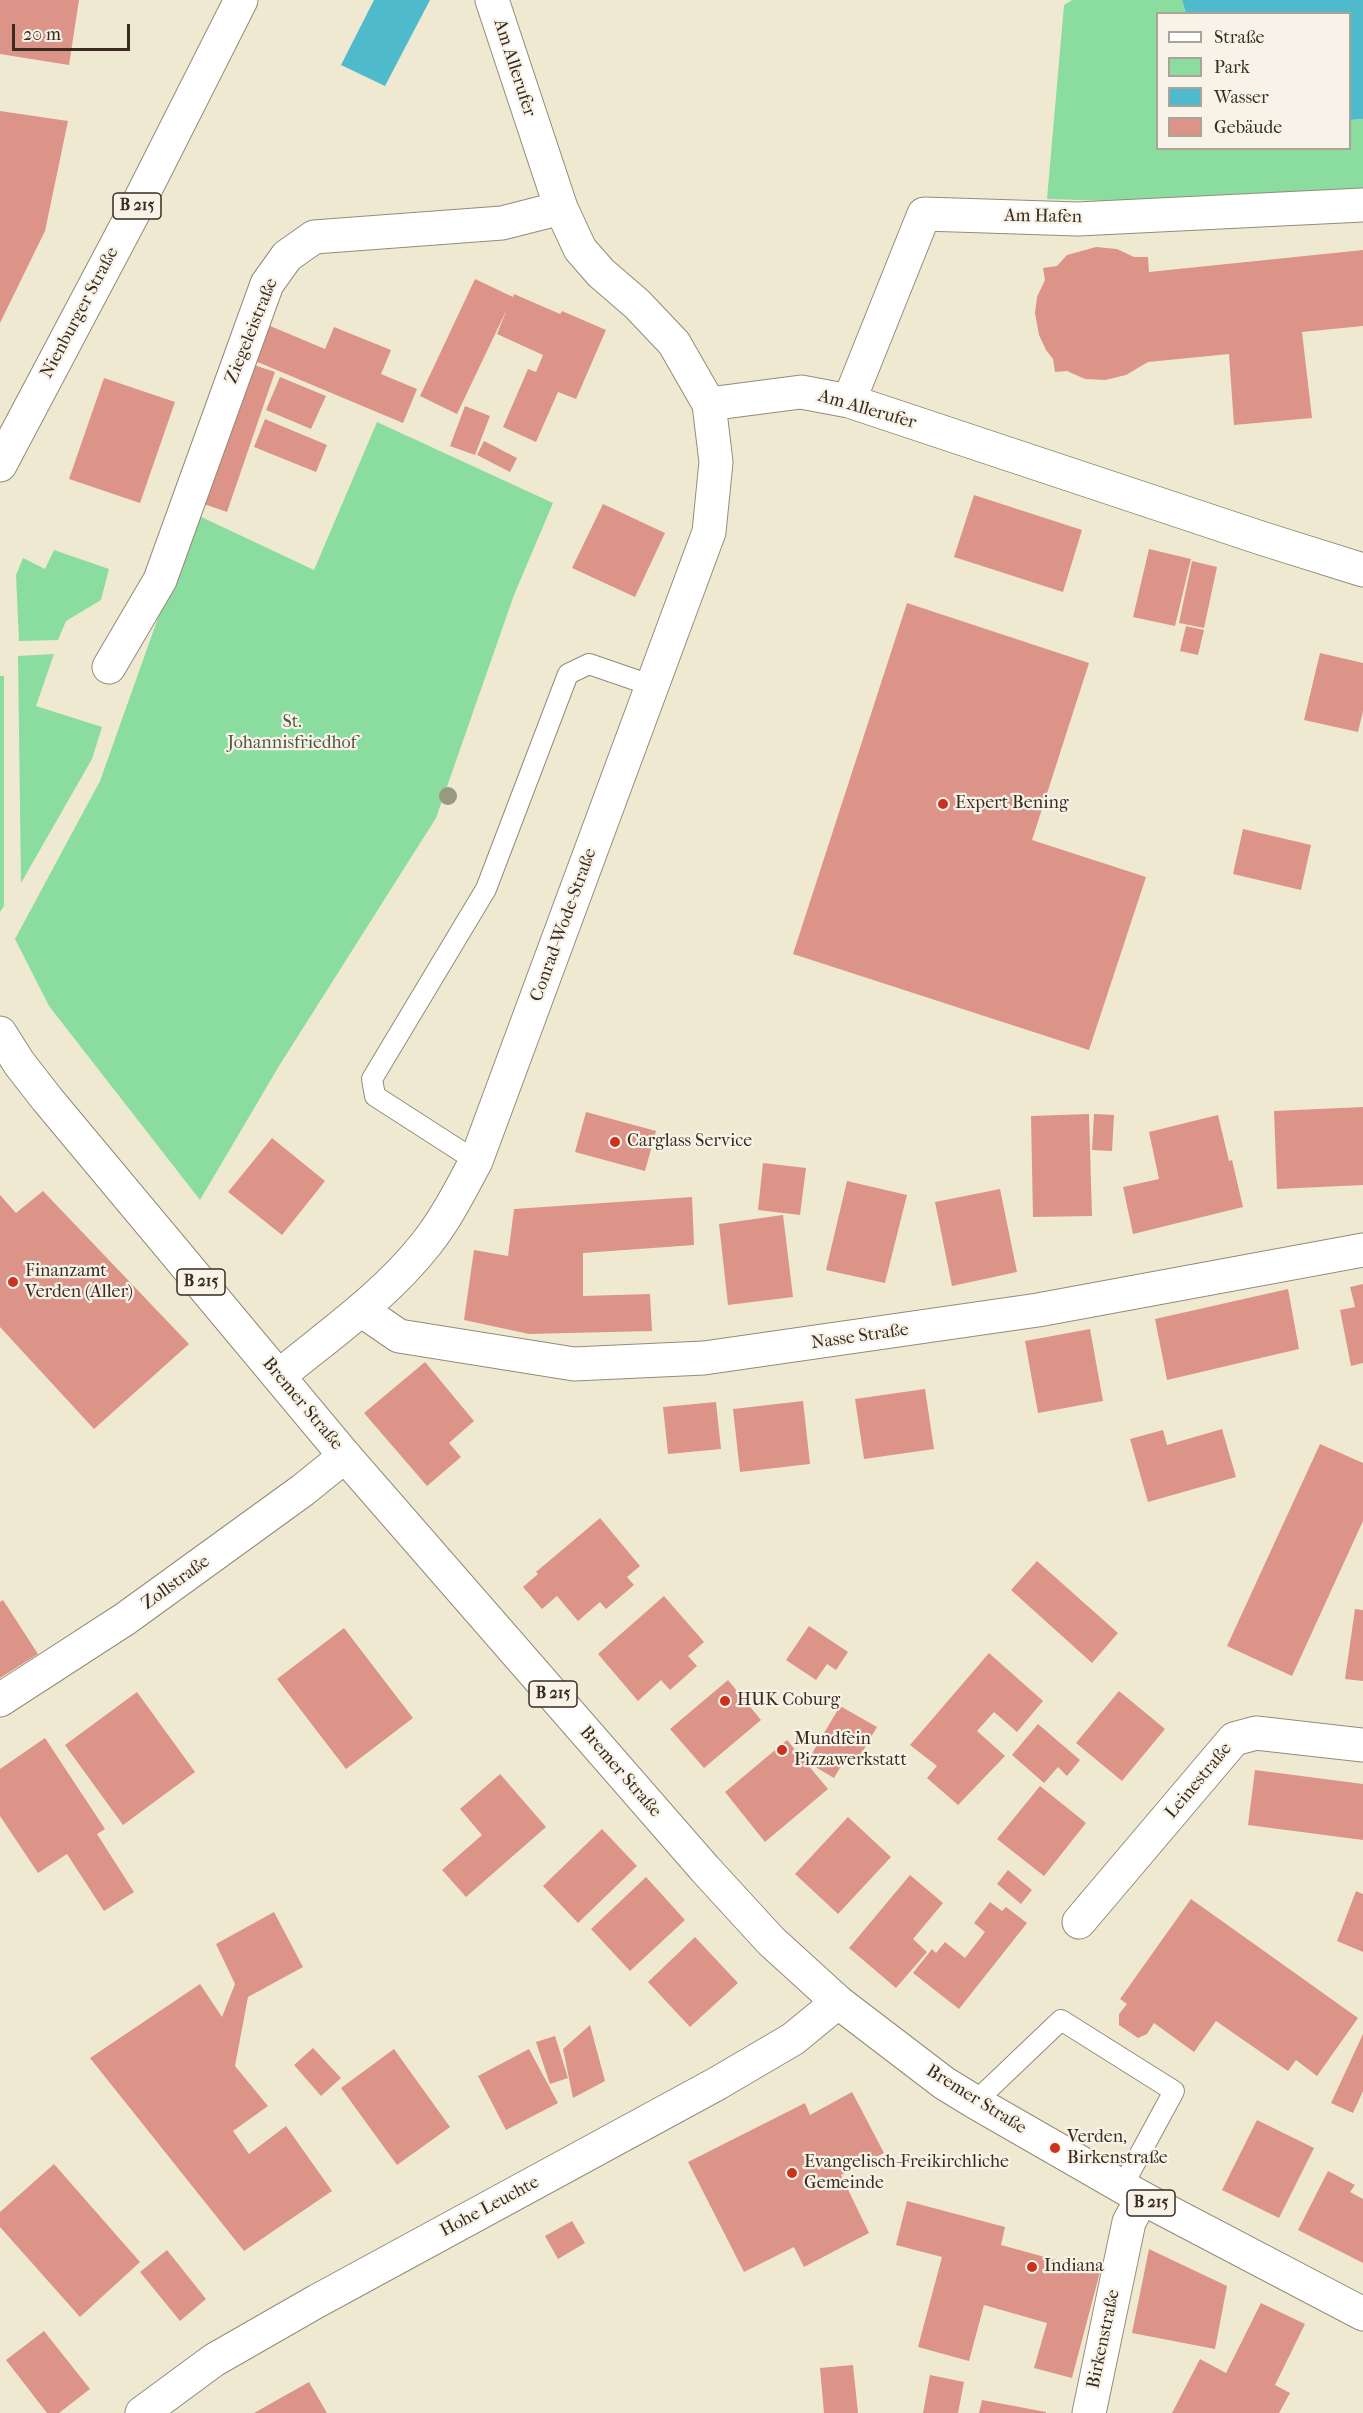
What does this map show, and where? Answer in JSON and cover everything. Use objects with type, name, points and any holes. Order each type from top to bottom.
[{"type":"street","name":"Nienburger Straße","points":[[0,465],[137,206],[241,0]]},
{"type":"street","name":"Am Allerufer","points":[[492,0],[561,208],[580,249],[601,273],[637,304],[674,343],[709,404],[801,392],[849,401],[1264,540],[1363,570]]},
{"type":"street","name":"Am Hafen","points":[[849,401],[924,214],[1078,219],[1363,205]]},
{"type":"street","name":"Ziegeleistraße","points":[[109,667],[160,580],[267,284],[287,256],[314,237],[502,223],[561,208]]},
{"type":"street","name":"Conrad-Wode-Straße","points":[[279,1376],[392,1282],[427,1243],[459,1193],[476,1161],[709,532],[716,462],[709,404]]},
{"type":"street","name":"Bremer Straße","points":[[0,1033],[19,1063],[47,1099],[345,1456],[705,1869],[771,1941],[838,2002],[944,2083],[975,2103],[1132,2192],[1363,2314]]},
{"type":"street","name":"Nasse Straße","points":[[361,1310],[399,1336],[574,1364],[704,1358],[1038,1310],[1363,1250]]},
{"type":"street","name":"Zollstraße","points":[[0,1700],[125,1619],[303,1490],[345,1456]]},
{"type":"street","name":"Leinestraße","points":[[1079,1922],[1234,1739],[1256,1733],[1363,1745]]},
{"type":"street","name":"Hohe Leuchte","points":[[142,2413],[214,2360],[794,2039],[838,2002]]},
{"type":"street","name":"Birkenstraße","points":[[1089,2413],[1129,2222],[1132,2192]]},
{"type":"lane","points":[[476,1161],[375,1096],[372,1079],[486,889],[568,674],[589,664],[653,686]]},
{"type":"lane","points":[[975,2103],[1061,2019],[1174,2091],[1132,2192]]},
{"type":"green space","points":[[1072,0],[1182,0],[1186,12],[1156,12],[1156,150],[1351,150],[1351,120],[1363,119],[1363,197],[1204,204],[1047,199],[1064,5]]},
{"type":"green space","name":"St. Johannisfriedhof","points":[[377,422],[553,503],[514,595],[436,818],[279,1066],[200,1200],[49,1006],[15,939],[100,781],[195,514],[314,570]]},
{"type":"green space","points":[[54,550],[109,569],[101,600],[66,621],[58,640],[19,641],[16,575],[23,558],[45,569]]},
{"type":"green space","points":[[54,654],[36,706],[102,727],[92,759],[21,883],[18,656]]},
{"type":"green space","points":[[0,676],[4,676],[4,906],[0,912]]},
{"type":"water","points":[[374,0],[430,0],[385,86],[341,65]]},
{"type":"water","points":[[1182,0],[1363,0],[1363,119],[1351,120],[1351,12],[1186,12]]},
{"type":"building","points":[[0,0],[79,0],[69,65],[0,54]]},
{"type":"building","points":[[0,111],[68,121],[45,231],[0,323]]},
{"type":"building","points":[[1096,247],[1117,249],[1134,257],[1148,257],[1149,272],[1363,250],[1363,326],[1302,332],[1312,418],[1234,425],[1229,354],[1148,362],[1126,375],[1105,380],[1085,379],[1067,371],[1055,372],[1053,359],[1039,335],[1035,313],[1037,297],[1045,280],[1043,268],[1057,266],[1067,255]]},
{"type":"building","points":[[475,279],[513,297],[514,294],[560,314],[562,311],[606,330],[576,399],[558,392],[536,442],[503,427],[528,369],[536,372],[543,355],[497,334],[507,309],[457,414],[420,396]]},
{"type":"building","points":[[263,323],[325,349],[334,327],[391,350],[381,374],[417,389],[403,423],[248,358]]},
{"type":"building","points":[[245,362],[275,372],[227,512],[198,502]]},
{"type":"building","points":[[280,377],[326,396],[311,429],[266,410]]},
{"type":"building","points":[[104,378],[175,402],[140,503],[69,479]]},
{"type":"building","points":[[465,406],[490,416],[475,455],[450,446]]},
{"type":"building","points":[[265,419],[327,445],[316,472],[254,447]]},
{"type":"building","points":[[484,441],[517,458],[510,472],[477,455]]},
{"type":"building","points":[[974,495],[1082,530],[1063,592],[954,557]]},
{"type":"building","points":[[603,504],[665,533],[635,597],[572,568]]},
{"type":"building","points":[[1149,549],[1191,559],[1175,626],[1133,617]]},
{"type":"building","points":[[1192,561],[1217,567],[1204,628],[1179,623]]},
{"type":"building","name":"Expert Bening","points":[[907,603],[1089,663],[1032,840],[1146,877],[1089,1050],[793,954]]},
{"type":"building","points":[[1186,626],[1204,630],[1198,655],[1180,651]]},
{"type":"building","points":[[1320,653],[1363,663],[1363,711],[1358,732],[1304,720]]},
{"type":"building","points":[[1243,829],[1311,845],[1301,890],[1233,874]]},
{"type":"building","points":[[1363,1107],[1363,1185],[1277,1189],[1274,1111]]},
{"type":"building","name":"Carglass Service","points":[[586,1112],[656,1131],[645,1171],[575,1152]]},
{"type":"building","points":[[1089,1114],[1092,1216],[1033,1217],[1031,1116]]},
{"type":"building","points":[[1094,1114],[1114,1115],[1112,1151],[1092,1150]]},
{"type":"building","points":[[1218,1115],[1243,1207],[1133,1234],[1123,1187],[1159,1179],[1149,1132]]},
{"type":"building","points":[[272,1138],[325,1181],[282,1235],[228,1192]]},
{"type":"building","points":[[763,1163],[806,1168],[800,1215],[758,1210]]},
{"type":"building","points":[[847,1181],[907,1195],[885,1283],[826,1270]]},
{"type":"building","points":[[1000,1189],[1017,1272],[952,1286],[935,1202]]},
{"type":"building","points":[[43,1191],[189,1344],[94,1429],[0,1327],[0,1195],[16,1213]]},
{"type":"building","points":[[692,1197],[694,1245],[583,1253],[583,1296],[650,1294],[652,1331],[529,1334],[464,1320],[474,1250],[508,1256],[514,1209]]},
{"type":"building","points":[[783,1215],[793,1297],[728,1305],[719,1224]]},
{"type":"building","points":[[1363,1284],[1363,1363],[1351,1366],[1340,1310],[1355,1307],[1350,1287]]},
{"type":"building","points":[[1288,1289],[1299,1349],[1167,1380],[1155,1319]]},
{"type":"building","points":[[1090,1329],[1103,1401],[1038,1413],[1025,1341]]},
{"type":"building","points":[[425,1362],[474,1421],[449,1443],[461,1457],[427,1486],[364,1413]]},
{"type":"building","points":[[925,1389],[934,1449],[864,1459],[855,1399]]},
{"type":"building","points":[[803,1401],[810,1464],[740,1472],[733,1409]]},
{"type":"building","points":[[716,1402],[721,1449],[668,1454],[663,1407]]},
{"type":"building","points":[[1222,1429],[1236,1477],[1148,1502],[1130,1439],[1163,1430],[1167,1445]]},
{"type":"building","points":[[1320,1444],[1363,1463],[1363,1521],[1292,1676],[1227,1646]]},
{"type":"building","points":[[600,1518],[640,1566],[627,1577],[634,1585],[606,1609],[600,1602],[578,1621],[557,1596],[542,1609],[523,1587],[538,1574],[536,1572]]},
{"type":"building","points":[[1037,1561],[1118,1633],[1092,1663],[1011,1590]]},
{"type":"building","points":[[664,1596],[704,1642],[688,1656],[697,1666],[670,1690],[661,1680],[638,1701],[598,1654]]},
{"type":"building","points":[[3,1600],[38,1654],[0,1678],[0,1602]]},
{"type":"building","points":[[1355,1609],[1363,1610],[1363,1681],[1345,1679]]},
{"type":"building","points":[[809,1626],[848,1652],[836,1670],[827,1664],[816,1680],[786,1660]]},
{"type":"building","points":[[344,1628],[413,1718],[346,1769],[277,1679]]},
{"type":"building","points":[[989,1653],[1043,1701],[1017,1732],[994,1712],[977,1731],[1005,1756],[958,1805],[927,1778],[937,1766],[910,1745]]},
{"type":"building","points":[[728,1680],[761,1720],[704,1768],[670,1729]]},
{"type":"building","points":[[1119,1691],[1165,1729],[1122,1781],[1076,1743]]},
{"type":"building","points":[[137,1692],[195,1772],[123,1825],[65,1745]]},
{"type":"building","points":[[840,1706],[877,1727],[857,1761],[847,1756],[834,1778],[807,1762]]},
{"type":"building","points":[[1038,1724],[1080,1760],[1067,1776],[1058,1767],[1044,1783],[1012,1755]]},
{"type":"building","points":[[45,1738],[105,1829],[97,1834],[134,1892],[104,1911],[67,1854],[38,1873],[0,1816],[0,1769]]},
{"type":"building","points":[[787,1740],[828,1789],[765,1842],[725,1792]]},
{"type":"building","points":[[1255,1770],[1363,1784],[1363,1840],[1248,1825]]},
{"type":"building","points":[[500,1774],[546,1827],[466,1897],[442,1870],[482,1835],[460,1809]]},
{"type":"building","points":[[1040,1786],[1086,1823],[1044,1876],[997,1839]]},
{"type":"building","points":[[848,1817],[891,1857],[838,1914],[795,1874]]},
{"type":"building","points":[[602,1829],[637,1866],[578,1923],[543,1886]]},
{"type":"building","points":[[1008,1870],[1032,1890],[1021,1904],[997,1884]]},
{"type":"building","points":[[910,1875],[943,1903],[913,1939],[927,1952],[896,1988],[849,1948]]},
{"type":"building","points":[[646,1877],[685,1920],[630,1971],[591,1929]]},
{"type":"building","points":[[1356,1891],[1363,1894],[1363,1952],[1337,1941]]},
{"type":"building","points":[[1191,1899],[1358,2018],[1317,2076],[1296,2060],[1288,2071],[1216,2021],[1194,2052],[1154,2023],[1147,2034],[1138,2038],[1119,2025],[1119,2014],[1127,2004],[1120,1999]]},
{"type":"building","points":[[990,1902],[1002,1911],[1006,1907],[1027,1923],[959,2009],[913,1973],[932,1949],[936,1953],[945,1942],[965,1958],[985,1932],[974,1923]]},
{"type":"building","points":[[274,1912],[303,1967],[248,1997],[235,2066],[268,2106],[233,2131],[249,2154],[286,2126],[332,2191],[244,2251],[90,2058],[200,1984],[222,2017],[235,1984],[216,1944]]},
{"type":"building","points":[[695,1937],[738,1983],[690,2027],[648,1982]]},
{"type":"building","points":[[590,2025],[605,2081],[573,2098],[563,2049]]},
{"type":"building","points":[[1363,2034],[1363,2091],[1353,2113],[1331,2103]]},
{"type":"building","points":[[555,2036],[568,2078],[550,2084],[536,2042]]},
{"type":"building","points":[[313,2048],[341,2078],[321,2096],[294,2065]]},
{"type":"building","points":[[394,2049],[450,2127],[397,2165],[341,2088]]},
{"type":"building","points":[[529,2049],[558,2103],[506,2130],[478,2076]]},
{"type":"building","points":[[852,2092],[884,2153],[841,2175],[869,2233],[804,2267],[794,2247],[744,2272],[688,2162],[805,2103],[810,2115]]},
{"type":"building","points":[[1257,2120],[1314,2148],[1279,2218],[1222,2190]]},
{"type":"building","points":[[54,2164],[140,2262],[80,2317],[0,2227],[0,2212]]},
{"type":"building","points":[[1328,2171],[1355,2185],[1350,2192],[1363,2199],[1363,2263],[1298,2230]]},
{"type":"building","points":[[907,2201],[1005,2227],[1001,2245],[1100,2272],[1072,2378],[1034,2368],[1047,2323],[984,2305],[969,2361],[918,2347],[942,2257],[896,2245]]},
{"type":"building","points":[[572,2221],[585,2243],[558,2259],[545,2236]]},
{"type":"building","points":[[1149,2249],[1227,2286],[1215,2349],[1132,2333]]},
{"type":"building","points":[[167,2250],[206,2299],[180,2321],[140,2272]]},
{"type":"building","points":[[1261,2303],[1305,2324],[1275,2385],[1290,2393],[1279,2413],[1172,2413],[1200,2359],[1226,2373]]},
{"type":"building","points":[[44,2331],[90,2389],[59,2413],[47,2413],[6,2360]]},
{"type":"building","points":[[853,2365],[858,2413],[824,2413],[820,2368]]},
{"type":"building","points":[[930,2375],[964,2382],[958,2413],[923,2413]]},
{"type":"building","points":[[309,2382],[327,2413],[254,2413]]},
{"type":"building","points":[[982,2400],[1046,2412],[1046,2413],[979,2413]]},
{"type":"place","name":"Expert Bening","points":[[943,804]]},
{"type":"place","name":"Carglass Service","points":[[615,1142]]},
{"type":"place","name":"Finanzamt Verden (Aller)","points":[[13,1282]]},
{"type":"place","name":"HUK Coburg","points":[[725,1701]]},
{"type":"place","name":"Mundfein Pizzawerkstatt","points":[[782,1750]]},
{"type":"place","name":"Verden, Birkenstraße","points":[[1055,2148]]},
{"type":"place","name":"Evangelisch-Freikirchliche Gemeinde","points":[[792,2173]]},
{"type":"place","name":"Indiana","points":[[1032,2267]]}]
